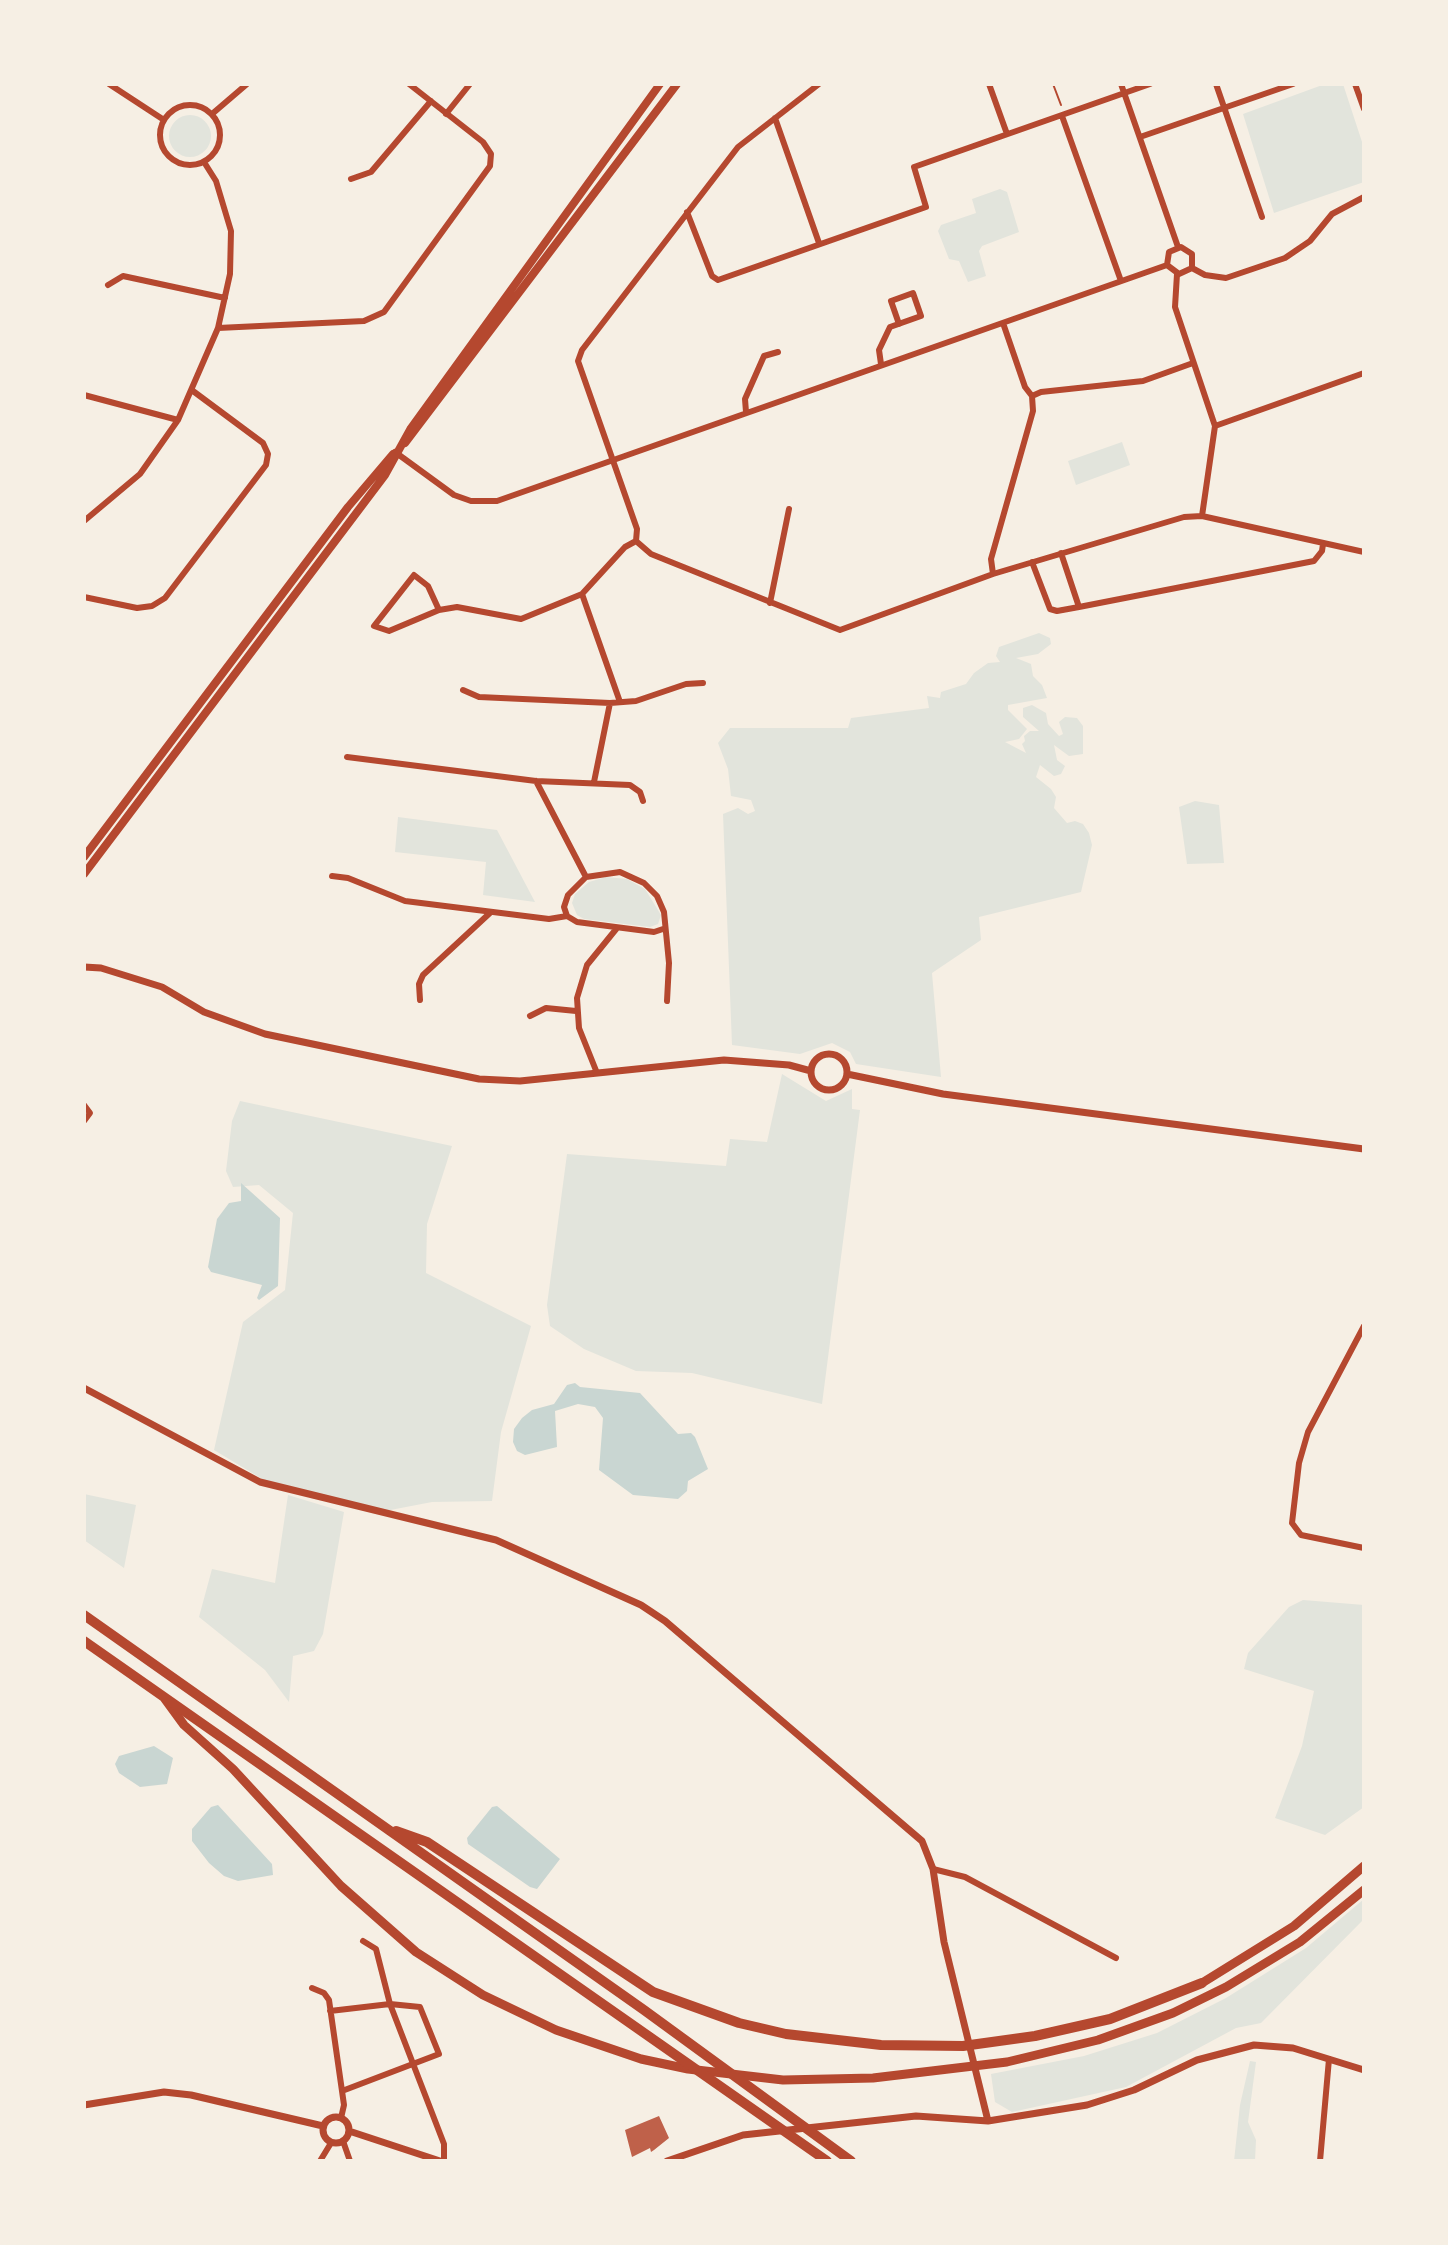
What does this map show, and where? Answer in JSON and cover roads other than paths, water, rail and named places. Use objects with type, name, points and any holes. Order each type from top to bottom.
[{"type":"highway","points":[[84,1615],[644,2010],[851,2161]]},
{"type":"highway","points":[[84,1641],[827,2161]]},
{"type":"highway","points":[[163,1697],[184,1725],[233,1769],[341,1886],[416,1952],[517,2013],[585,2041],[641,2059],[716,2073],[783,2080],[873,2078],[963,2068],[1098,2040],[1173,2013],[1226,1987],[1300,1942],[1364,1890]]},
{"type":"highway","points":[[382,1827],[427,1842],[653,1992],[739,2023],[786,2034],[881,2045],[963,2046],[1035,2036],[1110,2019],[1202,1983],[1294,1926],[1364,1866]]},
{"type":"main road","points":[[84,874],[385,475],[395,452],[660,84]]},
{"type":"main road","points":[[84,857],[363,488],[411,437],[677,84]]},
{"type":"street","points":[[109,84],[164,120]]},
{"type":"street","points":[[212,114],[247,84]]},
{"type":"street","points":[[218,328],[364,321],[384,312],[490,166],[491,154],[483,142],[409,84]]},
{"type":"street","points":[[446,114],[470,84]]},
{"type":"street","points":[[636,541],[637,529],[578,361],[581,353],[738,147],[819,84]]},
{"type":"street","points":[[989,84],[1007,134]]},
{"type":"street","points":[[1121,84],[1178,247],[1192,253],[1192,268]]},
{"type":"street","points":[[687,212],[712,276],[718,280],[926,207],[914,167],[1150,84]]},
{"type":"street","points":[[1216,84],[1262,217]]},
{"type":"street","points":[[1140,137],[1293,84]]},
{"type":"street","points":[[1355,84],[1364,109]]},
{"type":"street","points":[[351,179],[371,172],[431,101]]},
{"type":"street","points":[[192,105],[212,114],[220,130],[220,140],[212,157],[204,162],[182,164],[165,151],[161,130],[164,120],[181,106],[192,105]]},
{"type":"street","points":[[1062,116],[1121,281]]},
{"type":"street","points":[[775,118],[819,243]]},
{"type":"street","points":[[84,521],[140,474],[178,420],[218,328],[232,252],[231,231],[216,181],[204,162]]},
{"type":"street","points":[[1192,268],[1205,275],[1226,278],[1285,258],[1310,241],[1332,214],[1364,197]]},
{"type":"street","points":[[1167,265],[1168,254],[1178,247]]},
{"type":"street","points":[[395,452],[454,495],[479,502],[497,501],[1167,265]]},
{"type":"street","points":[[1167,265],[1177,274]]},
{"type":"street","points":[[1177,274],[1192,268]]},
{"type":"street","points":[[1177,274],[1175,307],[1215,426],[1202,516]]},
{"type":"street","points":[[108,285],[123,276],[225,298]]},
{"type":"street","points":[[881,364],[879,350],[890,327],[899,324],[921,316],[913,293],[891,301],[899,324]]},
{"type":"street","points":[[993,574],[991,559],[1033,411],[1032,396],[1025,387],[1003,323]]},
{"type":"street","points":[[746,412],[745,399],[764,356],[778,352]]},
{"type":"street","points":[[1032,396],[1041,392],[1143,381],[1193,363]]},
{"type":"street","points":[[1215,426],[1364,373]]},
{"type":"street","points":[[84,597],[137,608],[152,606],[165,598],[266,465],[268,454],[263,443],[193,391]]},
{"type":"street","points":[[84,395],[178,420]]},
{"type":"street","points":[[770,603],[789,509]]},
{"type":"street","points":[[636,541],[651,554],[840,630],[993,574],[1184,517],[1202,516],[1364,552]]},
{"type":"street","points":[[439,610],[428,586],[414,575],[374,626],[389,631],[439,610],[457,607],[521,619],[582,594],[625,547],[636,541]]},
{"type":"street","points":[[1032,562],[1050,609],[1057,611],[1314,561],[1323,544]]},
{"type":"street","points":[[1061,553],[1079,607]]},
{"type":"street","points":[[582,594],[620,702]]},
{"type":"street","points":[[463,690],[479,697],[610,703],[703,683]]},
{"type":"street","points":[[594,782],[610,703]]},
{"type":"street","points":[[347,757],[536,781],[630,785],[640,792],[643,801]]},
{"type":"street","points":[[536,781],[586,877]]},
{"type":"street","points":[[567,916],[564,907],[568,895],[586,877],[620,872],[644,883],[661,904],[666,921],[663,929],[669,963],[667,1001]]},
{"type":"street","points":[[332,876],[348,878],[405,901],[549,919],[567,916],[577,922],[617,928],[657,932],[663,929]]},
{"type":"street","points":[[420,1000],[419,984],[423,975],[491,912]]},
{"type":"street","points":[[597,1073],[576,1011],[579,983],[587,965],[617,928]]},
{"type":"street","points":[[84,967],[111,970],[162,987],[204,1012],[265,1034],[479,1079],[520,1081],[724,1060],[789,1065],[811,1071],[819,1087],[831,1090],[842,1085],[847,1074],[845,1063],[831,1054],[819,1056],[811,1071]]},
{"type":"street","points":[[530,1016],[546,1008],[576,1011]]},
{"type":"street","points":[[847,1074],[943,1094],[1364,1149]]},
{"type":"street","points":[[84,1105],[90,1113],[84,1121]]},
{"type":"street","points":[[1364,1326],[1308,1432],[1299,1463],[1292,1523],[1301,1535],[1364,1548]]},
{"type":"street","points":[[84,1388],[260,1482],[496,1540],[641,1605],[677,1631],[922,1841],[933,1869],[944,1942],[988,2121]]},
{"type":"street","points":[[933,1869],[965,1877],[1116,1958]]},
{"type":"street","points":[[312,1988],[324,1993],[330,2011],[342,2091],[341,2118],[349,2131],[442,2161],[444,2144],[390,2004],[376,1949],[363,1941]]},
{"type":"street","points":[[330,2011],[390,2004],[420,2007],[439,2054],[342,2091]]},
{"type":"street","points":[[667,2161],[743,2135],[916,2116],[988,2121],[1112,2099],[1197,2060],[1239,2048],[1274,2045],[1364,2070]]},
{"type":"street","points":[[1320,2161],[1329,2059]]},
{"type":"street","points":[[84,2105],[164,2092],[191,2095],[323,2126]]},
{"type":"street","points":[[331,2143],[323,2134],[323,2126],[328,2119],[341,2118]]},
{"type":"street","points":[[320,2161],[331,2143],[343,2141],[349,2131]]},
{"type":"street","points":[[343,2141],[350,2161]]}]
